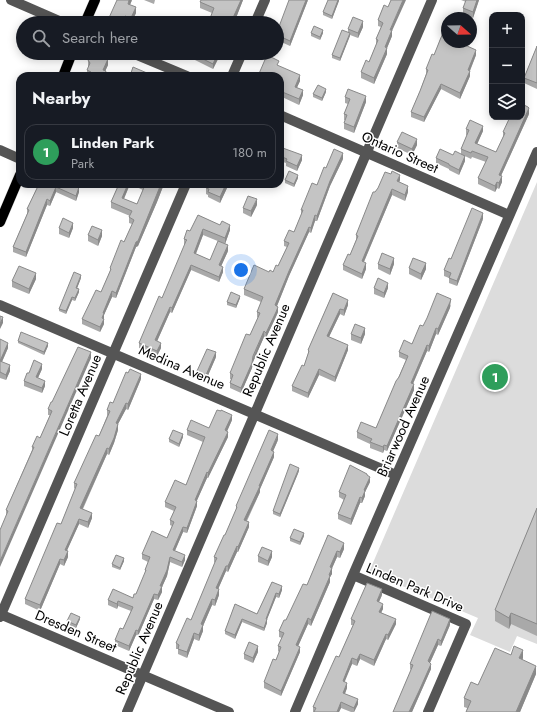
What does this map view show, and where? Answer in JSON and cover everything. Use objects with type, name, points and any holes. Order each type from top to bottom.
[{"type":"main road","points":[[88,16],[95,0]]},
{"type":"main road","points":[[64,72],[69,60]]},
{"type":"main road","points":[[0,222],[16,184]]},
{"type":"street","points":[[11,0],[48,16]]},
{"type":"street","points":[[258,16],[265,0]]},
{"type":"street","name":"Republic Avenue","points":[[127,712],[432,0]]},
{"type":"street","points":[[149,60],[177,72]]},
{"type":"street","points":[[234,72],[239,60]]},
{"type":"street","name":"Ontario Street","points":[[284,118],[509,215]]},
{"type":"street","points":[[0,150],[16,157]]},
{"type":"street","name":"Briarwood Avenue","points":[[295,712],[396,475],[537,152]]},
{"type":"street","name":"Loretta Avenue","points":[[0,615],[184,188]]},
{"type":"street","name":"Medina Avenue","points":[[0,305],[396,475]]},
{"type":"street","name":"Linden Park Drive","points":[[353,575],[466,624],[428,712]]},
{"type":"street","name":"Dresden Street","points":[[0,615],[229,712]]},
{"type":"shaded area","points":[[537,182],[537,644],[517,636],[510,652],[470,635],[478,618],[369,572]]},
{"type":"building","points":[[117,0],[129,0],[128,4],[136,7],[132,16],[110,16]]},
{"type":"building","points":[[201,0],[241,0],[234,16],[211,16],[214,8],[200,2]]},
{"type":"building","points":[[289,0],[306,0],[290,41],[284,38],[283,16]]},
{"type":"building","points":[[328,0],[338,0],[332,16],[323,12]]},
{"type":"building","points":[[391,0],[403,0],[390,30],[392,30],[385,47],[387,48],[374,78],[361,72],[366,60],[369,62],[378,40],[376,39],[383,23],[378,20],[384,5],[388,7]]},
{"type":"building","points":[[466,0],[477,0],[473,12],[463,8]]},
{"type":"building","points":[[353,17],[363,21],[358,33],[348,29]]},
{"type":"building","points":[[314,26],[323,30],[320,37],[311,33]]},
{"type":"building","points":[[342,30],[350,33],[340,58],[332,55]]},
{"type":"building","points":[[441,38],[441,48],[472,48],[476,50],[468,70],[470,71],[460,93],[441,84],[424,117],[411,112],[428,70],[426,69],[432,54],[434,55]]},
{"type":"building","points":[[537,46],[537,83],[525,78]]},
{"type":"building","points":[[88,60],[108,60],[103,70],[106,72],[91,72],[87,70],[90,63]]},
{"type":"building","points":[[205,60],[215,60],[213,64]]},
{"type":"building","points":[[265,60],[277,60],[279,61],[277,65],[300,75],[295,87],[303,90],[299,99],[284,93],[284,72],[260,72]]},
{"type":"building","points":[[133,67],[145,72],[131,72]]},
{"type":"building","points":[[318,85],[326,89],[322,98],[313,94]]},
{"type":"building","points":[[348,89],[366,96],[354,127],[344,123],[347,115],[344,114],[350,99],[345,97]]},
{"type":"building","points":[[525,106],[529,108],[525,117]]},
{"type":"building","points":[[470,120],[483,126],[475,143],[496,152],[505,133],[503,132],[509,120],[524,120],[499,175],[502,176],[499,183],[497,182],[495,186],[478,178],[488,157],[472,151],[471,153],[461,149],[469,130],[466,129]]},
{"type":"building","points":[[402,132],[417,139],[412,149],[397,142]]},
{"type":"building","points":[[284,148],[302,155],[297,166],[286,161],[287,159],[284,158]]},
{"type":"building","points":[[334,149],[343,153],[330,181],[317,216],[315,215],[311,228],[309,227],[289,271],[275,305],[278,307],[276,312],[266,333],[264,331],[241,388],[230,383],[233,375],[230,373],[246,334],[250,335],[260,313],[257,312],[263,297],[244,289],[254,265],[269,272],[270,270],[273,272],[276,265],[278,266],[289,243],[284,241],[289,230],[294,232],[312,183],[317,185],[324,167],[326,168]]},
{"type":"building","points":[[440,149],[453,155],[455,151],[465,156],[459,170],[436,158]]},
{"type":"building","points":[[289,171],[298,175],[294,184],[285,180]]},
{"type":"building","points":[[392,171],[400,175],[397,181],[408,186],[405,195],[392,189],[362,261],[366,263],[362,274],[343,265],[348,254],[350,255],[358,236],[356,235],[373,192],[375,192],[378,188],[385,172],[391,174]]},
{"type":"building","points":[[37,188],[56,188],[50,201],[47,199],[26,252],[13,247],[29,210],[27,209]]},
{"type":"building","points":[[58,188],[79,188],[76,196]]},
{"type":"building","points":[[117,188],[126,188],[122,198],[137,204],[144,188],[159,188],[116,293],[112,291],[103,313],[102,318],[104,319],[100,327],[82,319],[96,290],[101,292],[121,240],[124,242],[134,220],[129,217],[132,211],[111,202]]},
{"type":"building","points":[[206,188],[224,188],[220,197],[208,192],[209,189]]},
{"type":"building","points":[[248,196],[257,199],[251,211],[243,208]]},
{"type":"building","points":[[472,208],[483,213],[457,281],[449,278],[451,273],[444,270],[449,258],[451,259]]},
{"type":"building","points":[[198,215],[220,225],[222,221],[230,225],[225,238],[203,229],[194,253],[210,260],[218,241],[228,245],[219,265],[223,267],[219,277],[191,265],[172,308],[170,307],[155,340],[161,343],[157,351],[139,343],[159,296],[162,298],[187,240],[184,239],[187,230],[190,231]]},
{"type":"building","points":[[63,218],[73,223],[69,233],[59,228]]},
{"type":"building","points":[[92,226],[102,230],[98,240],[88,235]]},
{"type":"building","points":[[382,253],[394,258],[390,269],[378,264]]},
{"type":"building","points":[[413,258],[426,263],[421,274],[409,268]]},
{"type":"building","points":[[19,266],[36,273],[29,289],[12,281]]},
{"type":"building","points":[[74,272],[81,275],[76,288],[79,289],[75,298],[72,297],[66,311],[59,309]]},
{"type":"building","points":[[378,278],[388,283],[384,293],[374,288]]},
{"type":"building","points":[[231,292],[240,296],[236,305],[227,302]]},
{"type":"building","points":[[333,293],[348,300],[344,310],[340,309],[327,336],[348,345],[335,377],[319,369],[308,393],[292,386],[302,365],[304,366],[309,351],[308,350]]},
{"type":"building","points":[[437,293],[451,299],[438,329],[436,328],[429,346],[427,345],[411,383],[414,384],[387,446],[384,445],[383,447],[370,442],[372,439],[357,432],[361,422],[376,428],[408,356],[399,352],[404,340],[412,344],[420,325],[423,326],[427,318]]},
{"type":"building","points":[[0,316],[3,317],[0,324]]},
{"type":"building","points":[[355,324],[365,328],[361,338],[351,334]]},
{"type":"building","points":[[21,332],[48,343],[44,352],[18,341]]},
{"type":"building","points":[[0,339],[8,343],[0,361]]},
{"type":"building","points":[[78,347],[91,352],[0,561],[0,530],[8,511],[6,510],[34,447],[32,447],[37,436],[40,438],[52,411],[48,409],[51,402]]},
{"type":"building","points":[[207,349],[216,352],[206,375],[197,371]]},
{"type":"building","points":[[34,360],[42,364],[36,377],[45,381],[42,388],[24,381]]},
{"type":"building","points":[[0,361],[10,365],[6,375],[0,372]]},
{"type":"building","points":[[130,369],[141,374],[128,404],[126,403],[116,423],[118,424],[114,438],[109,449],[107,448],[80,508],[92,513],[88,522],[79,519],[65,550],[68,551],[64,560],[60,559],[40,605],[25,599],[57,523],[61,524],[77,484],[74,483],[96,435],[99,436],[110,411],[107,410],[110,402],[113,403],[126,372],[128,373]]},
{"type":"building","points":[[217,410],[221,410],[232,415],[225,430],[228,432],[208,473],[207,472],[195,500],[197,501],[187,528],[183,527],[173,550],[185,555],[182,562],[170,557],[158,595],[154,594],[138,631],[136,630],[129,646],[115,640],[120,628],[123,629],[133,607],[118,601],[117,604],[108,600],[113,589],[133,598],[134,594],[136,594],[150,557],[142,554],[152,531],[167,538],[174,522],[170,520],[176,507],[165,502],[175,480],[186,485],[205,437],[187,430],[191,420],[209,428]]},
{"type":"building","points":[[173,430],[183,434],[179,444],[169,439]]},
{"type":"building","points":[[269,430],[278,434],[271,450],[274,452],[244,520],[249,522],[238,547],[237,546],[228,566],[226,566],[216,588],[219,589],[215,600],[212,599],[201,624],[203,625],[199,635],[194,633],[187,652],[178,649],[179,645],[176,643],[187,618],[191,620],[217,558],[214,557],[225,535]]},
{"type":"building","points":[[290,464],[299,468],[280,514],[273,511]]},
{"type":"building","points":[[350,465],[370,477],[362,498],[360,497],[351,519],[338,514],[346,495],[339,492]]},
{"type":"building","points":[[537,508],[537,624],[511,613],[509,618],[495,610]]},
{"type":"building","points":[[294,529],[304,533],[300,542],[290,538]]},
{"type":"building","points":[[328,535],[344,543],[340,552],[337,551],[330,567],[332,568],[329,575],[330,576],[311,620],[308,618],[296,645],[300,647],[281,691],[264,682],[273,659],[276,660],[281,647],[278,646],[284,633],[279,631],[284,620],[286,620],[303,584],[307,585]]},
{"type":"building","points":[[262,547],[272,551],[268,561],[258,556]]},
{"type":"building","points":[[116,555],[124,558],[120,568],[112,564]]},
{"type":"building","points":[[272,582],[282,586],[279,594],[276,593],[264,628],[242,619],[235,635],[225,631],[235,604],[257,614]]},
{"type":"building","points":[[367,583],[382,589],[377,601],[383,604],[379,612],[396,619],[388,635],[386,634],[374,660],[360,654],[357,660],[352,658],[343,681],[347,683],[343,693],[358,699],[354,708],[341,702],[337,712],[314,712],[316,708],[313,707],[317,698],[336,656],[339,657],[355,621],[351,619]]},
{"type":"building","points":[[432,611],[450,619],[441,641],[438,639],[428,661],[431,664],[409,712],[393,712],[413,665],[410,664]]},
{"type":"building","points":[[71,613],[80,617],[76,625],[67,621]]},
{"type":"building","points":[[249,642],[258,646],[253,658],[244,654]]},
{"type":"building","points":[[514,646],[523,650],[519,658],[536,666],[516,712],[466,712],[471,701],[464,698],[471,682],[478,685],[495,648],[511,655]]},
{"type":"place","name":"Linden Park","points":[[495,377]]}]
